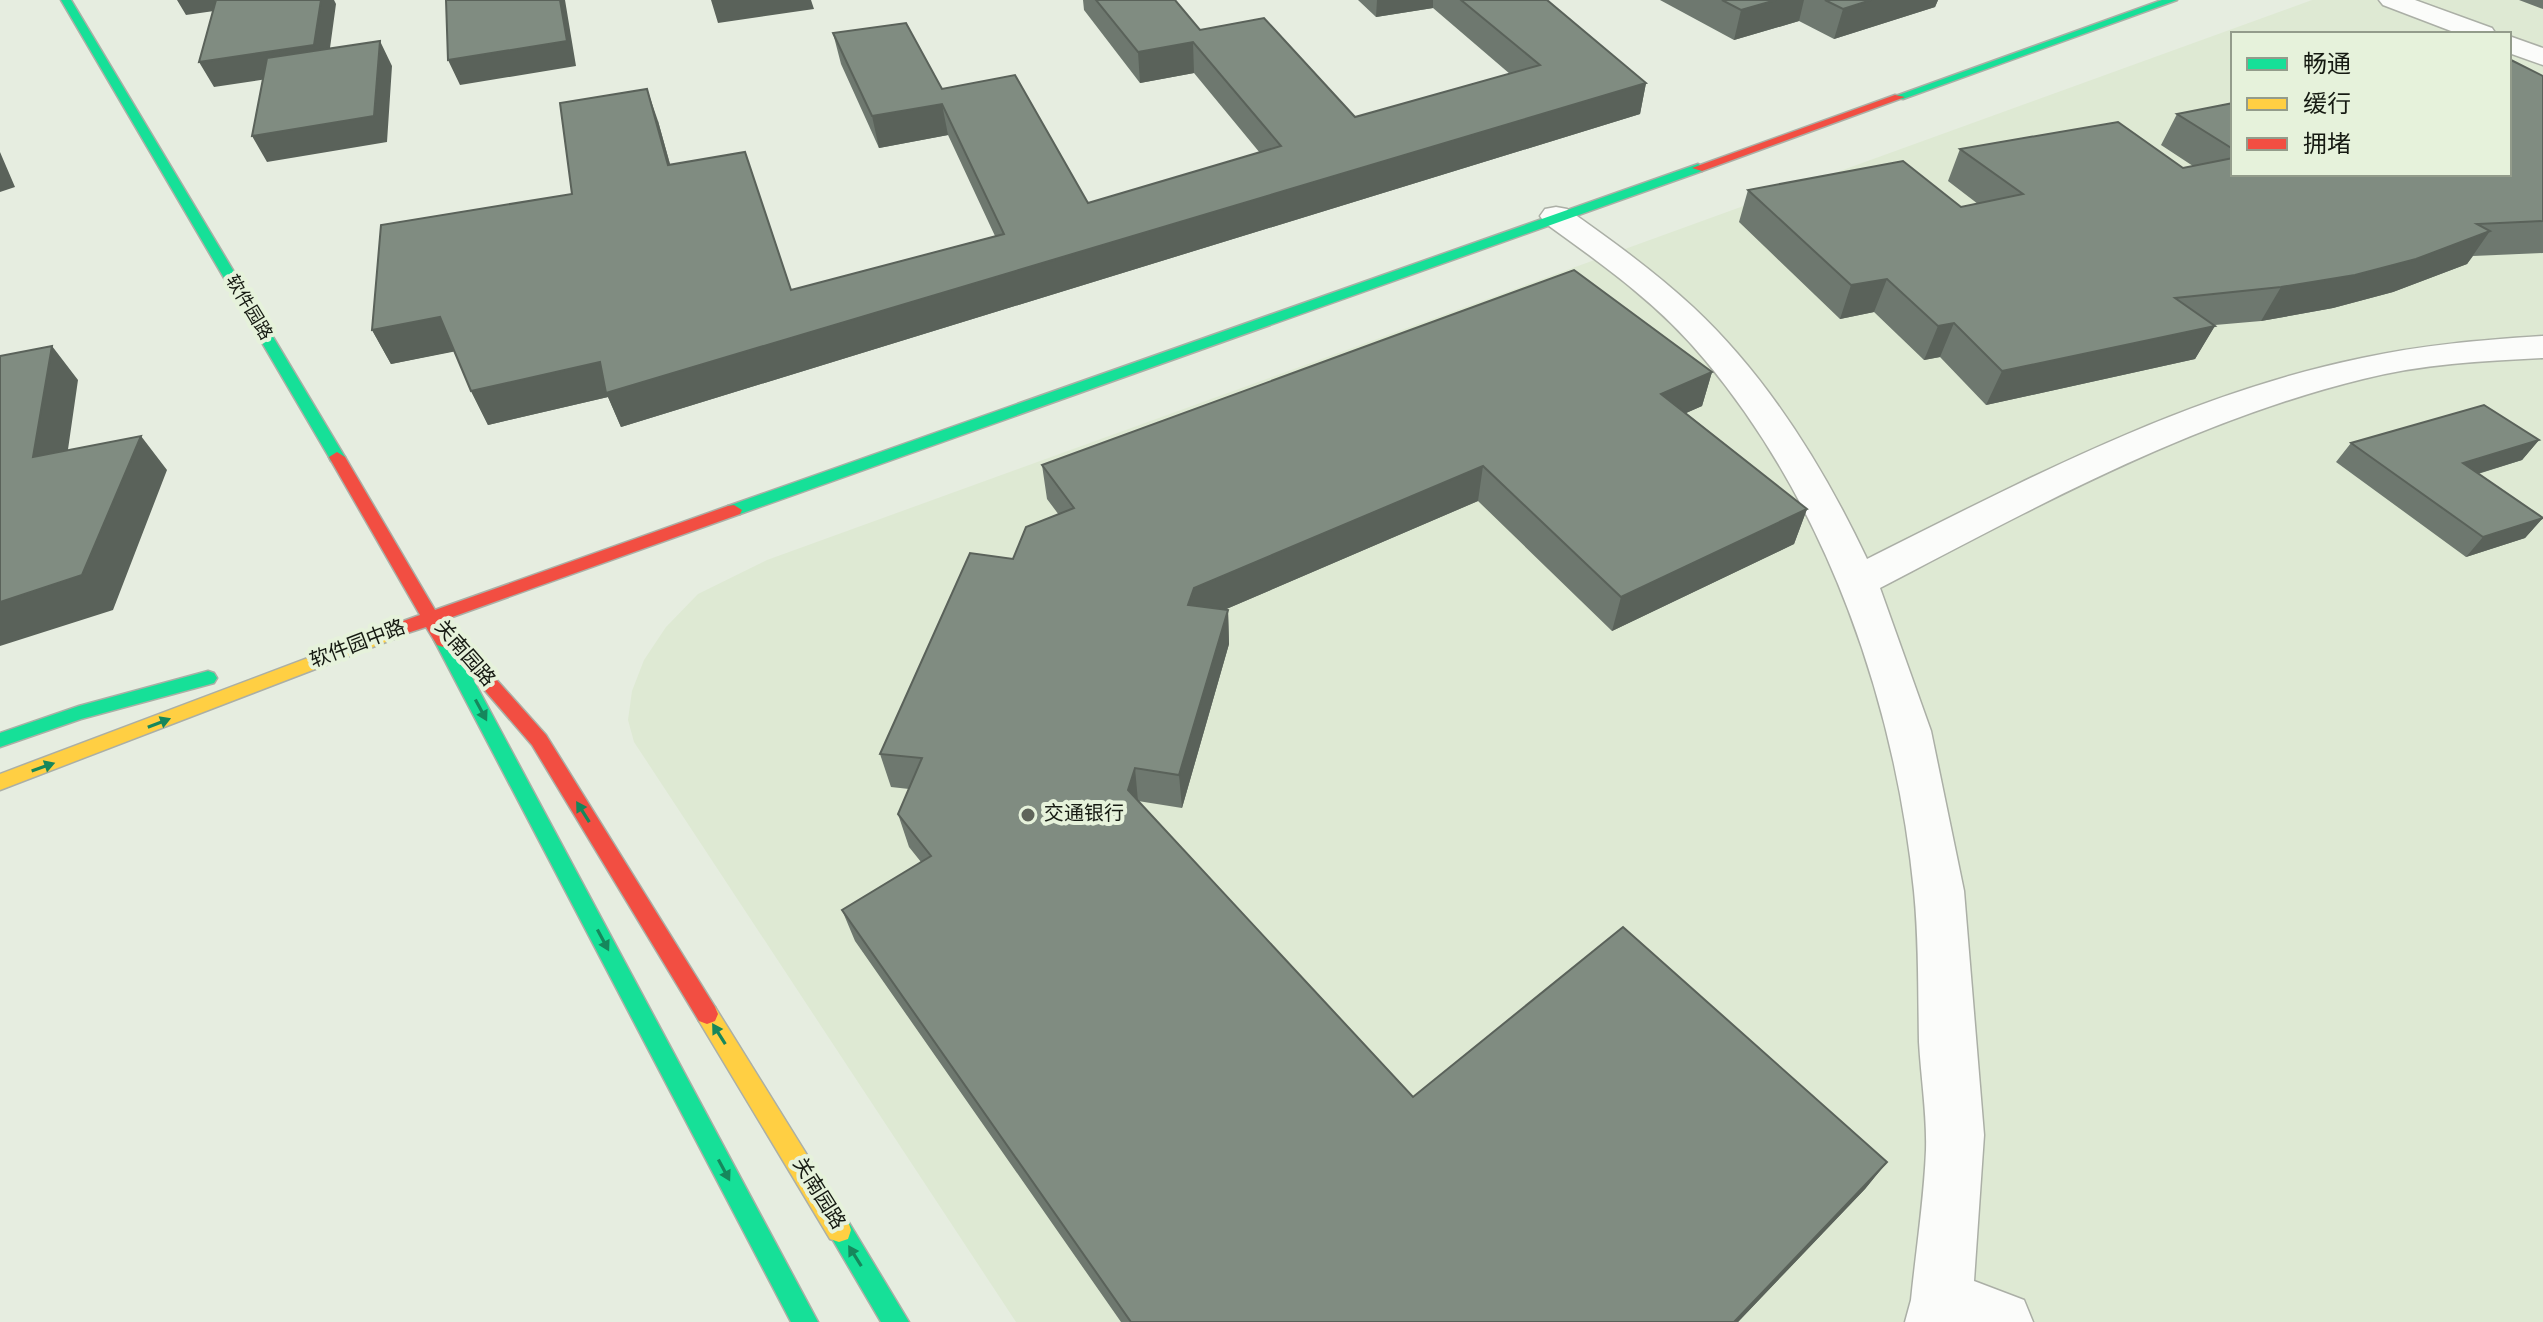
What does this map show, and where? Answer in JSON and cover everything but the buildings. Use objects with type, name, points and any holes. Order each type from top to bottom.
[{"type":"main road","name":"软件园路","points":[[66,0],[431,617]]},
{"type":"main road","points":[[431,617],[2172,0]]},
{"type":"main road","name":"软件园中路","points":[[0,740],[79,713],[431,617]]},
{"type":"main road","name":"软件园中路","points":[[0,782],[431,617]]},
{"type":"main road","name":"关南园路","points":[[431,617],[805,1322]]},
{"type":"main road","name":"关南园路","points":[[431,617],[539,740],[896,1322]]},
{"type":"street","points":[[2392,0],[2478,32]]},
{"type":"street","points":[[2511,45],[2543,57]]},
{"type":"street","points":[[1556,216],[1634,273],[1675,308],[1718,353],[1789,450],[1856,582],[1889,671],[1911,747],[1936,869],[1955,1147],[1939,1311],[2002,1322]]},
{"type":"street","points":[[1856,582],[2136,444],[2250,401],[2362,367],[2430,355],[2543,347]]},
{"type":"shaded area","points":[[2312,0],[2543,0],[2543,1322],[1016,1322],[634,742],[628,720],[632,691],[644,660],[666,627],[698,594],[767,560]]},
{"type":"traffic: fast","points":[[66,0],[337,457]]},
{"type":"traffic: fast","points":[[1899,97],[2172,0]]},
{"type":"traffic: fast","points":[[734,510],[1698,168]]},
{"type":"traffic: fast","points":[[443,640],[805,1322]]},
{"type":"traffic: fast","points":[[0,740],[79,713],[208,678]]},
{"type":"traffic: fast","points":[[839,1230],[896,1322]]},
{"type":"traffic: slow","points":[[0,782],[398,630]]},
{"type":"traffic: slow","points":[[707,1014],[839,1230]]},
{"type":"traffic: jam","points":[[1698,168],[1899,97]]},
{"type":"traffic: jam","points":[[337,457],[443,640]]},
{"type":"traffic: jam","points":[[398,630],[734,510]]},
{"type":"traffic: jam","points":[[480,673],[539,740],[707,1014]]},
{"type":"place","name":"交通银行","points":[[1028,815]]}]
